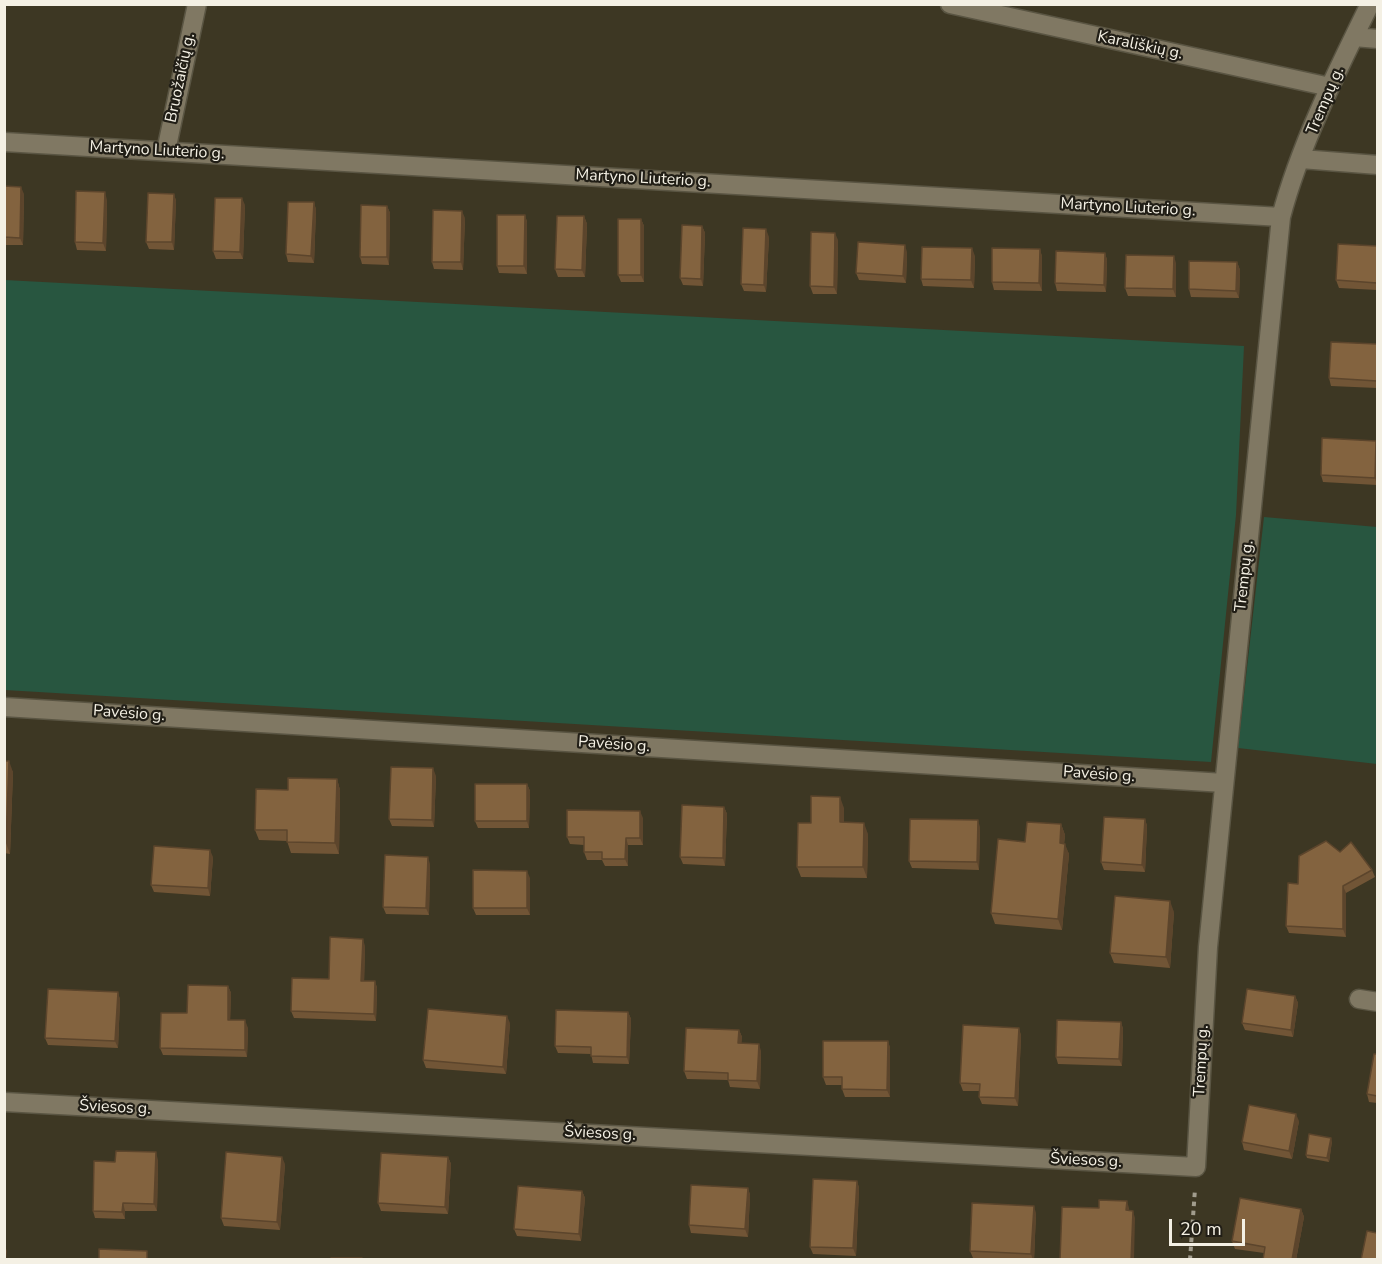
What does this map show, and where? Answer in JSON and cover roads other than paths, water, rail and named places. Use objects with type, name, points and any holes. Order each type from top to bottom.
[{"type":"street","name":"Bruožaičių g.","points":[[166,151],[196,4]]},
{"type":"street","name":"Karališkių g.","points":[[950,4],[1330,87]]},
{"type":"street","name":"Trempų g.","points":[[1196,1167],[1208,947],[1281,217],[1288,188],[1330,87],[1370,4]]},
{"type":"street","points":[[1354,37],[1377,39]]},
{"type":"street","name":"Martyno Liuterio g.","points":[[4,142],[1281,217]]},
{"type":"street","points":[[1301,159],[1377,165]]},
{"type":"street","name":"Pavėsio g.","points":[[4,707],[1224,783]]},
{"type":"street","name":"Šviesos g.","points":[[4,1102],[1196,1167]]}]
